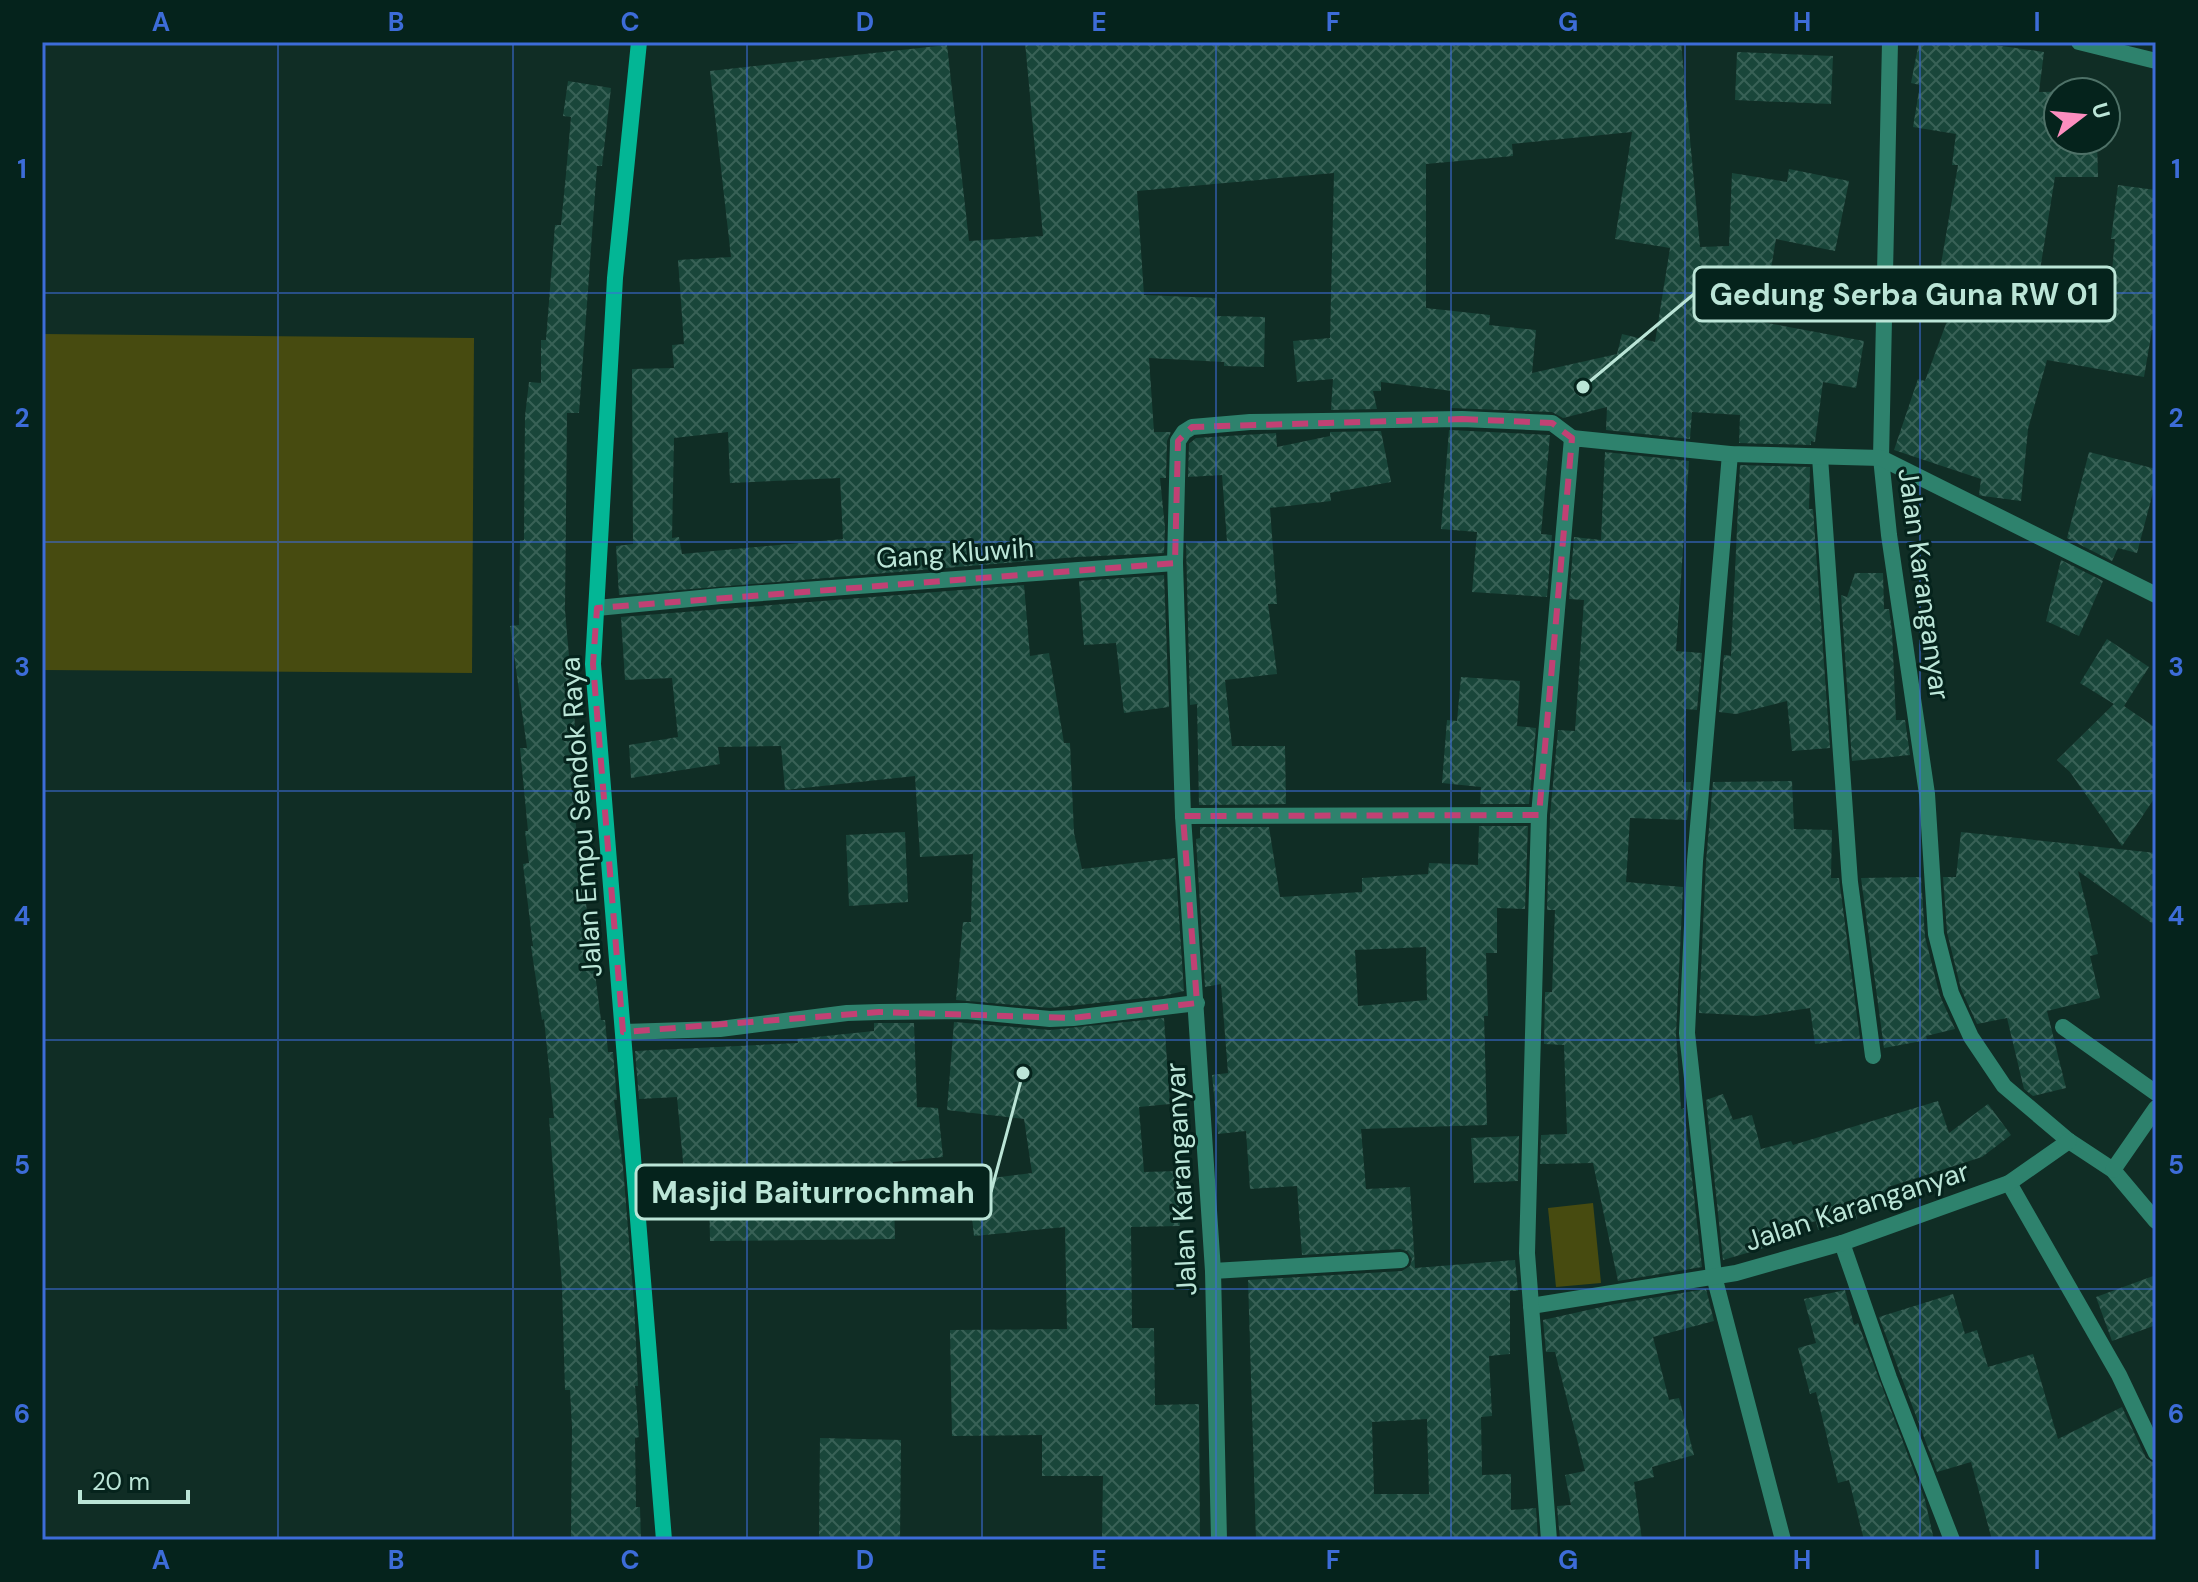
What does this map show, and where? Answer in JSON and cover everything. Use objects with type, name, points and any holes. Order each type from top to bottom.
[{"type":"main road","name":"Jalan Empu Sendok Raya","points":[[639,42],[615,278],[593,664],[664,1540]]},
{"type":"street","points":[[1890,42],[1881,458],[2156,595]]},
{"type":"street","points":[[2079,42],[2156,61]]},
{"type":"street","name":"Jalan Karanganyar","points":[[1219,1540],[1213,1271],[1183,816],[1175,563],[1178,441],[1192,427],[1250,422],[1462,419],[1552,423],[1572,438],[1730,454],[1881,458],[1889,535],[1927,794],[1936,934],[1951,993],[1971,1037],[2004,1086],[2069,1141],[2009,1183],[1842,1243],[1736,1273],[1531,1306]]},
{"type":"street","points":[[1549,1540],[1527,1253],[1539,815],[1572,438]]},
{"type":"street","points":[[1730,454],[1695,861],[1687,1033],[1714,1276],[1783,1540]]},
{"type":"street","points":[[1820,457],[1850,882],[1873,1056]]},
{"type":"street","name":"Gang Kluwih","points":[[597,608],[1175,563]]},
{"type":"street","points":[[1183,816],[1539,815]]},
{"type":"street","points":[[623,1032],[720,1029],[847,1013],[879,1012],[966,1011],[1061,1019],[1197,1003]]},
{"type":"street","points":[[2063,1027],[2156,1093]]},
{"type":"street","points":[[2113,1170],[2156,1108]]},
{"type":"street","points":[[2069,1141],[2113,1170],[2156,1221]]},
{"type":"street","name":"Jalan Karanganyar","points":[[2009,1183],[2119,1375],[2156,1453]]},
{"type":"street","points":[[1842,1243],[1889,1378],[1952,1540]]},
{"type":"street","points":[[1213,1271],[1401,1260]]},
{"type":"highlighted area","points":[[1462,419],[1552,423],[1572,438],[1539,815],[1183,816],[1197,1003],[1073,1018],[879,1012],[623,1032],[593,664],[597,608],[1175,563],[1178,441],[1192,427]]},
{"type":"green space","points":[[42,334],[474,338],[472,673],[42,670]]},
{"type":"green space","points":[[1593,1203],[1601,1283],[1556,1287],[1548,1208]]},
{"type":"building","points":[[1025,42],[1681,42],[1700,247],[1729,246],[1732,173],[1787,182],[1789,169],[1849,181],[1835,251],[1776,239],[1762,322],[1864,341],[1856,388],[1823,382],[1815,442],[1811,441],[1811,445],[1739,443],[1740,415],[1692,412],[1690,439],[1606,430],[1607,407],[1563,418],[1552,412],[1451,408],[1452,391],[1381,382],[1381,391],[1373,391],[1377,409],[1331,410],[1333,379],[1297,382],[1293,341],[1330,338],[1334,173],[1137,191],[1144,295],[1216,298],[1215,316],[1265,317],[1264,367],[1149,358],[1154,432],[1171,432],[1167,441],[1166,478],[1160,478],[1164,553],[1077,557],[619,595],[616,546],[633,544],[632,369],[674,368],[672,345],[684,344],[678,260],[731,257],[710,71],[947,45],[969,241],[1043,236]],"holes":[[[1632,132],[1615,239],[1670,248],[1655,342],[1622,334],[1617,354],[1532,373],[1536,330],[1489,325],[1490,315],[1426,308],[1426,164],[1513,156],[1512,144]],[[728,432],[730,483],[840,478],[843,539],[682,554],[679,537],[672,538],[674,438]]]},
{"type":"building","points":[[1919,42],[1994,42],[1994,45],[2044,52],[2039,92],[2042,92],[2042,156],[2097,156],[2098,177],[2055,177],[2036,295],[2108,313],[2115,239],[2111,239],[2118,185],[2156,190],[2156,330],[2152,330],[2144,377],[2047,360],[2028,429],[2021,501],[1979,495],[1981,479],[1894,450],[1918,379],[1925,381],[1951,310],[1929,302],[1940,270],[1958,165],[1952,165],[1956,134],[1913,127],[1920,85],[1911,83]]},
{"type":"building","points":[[1737,52],[1833,56],[1831,104],[1735,100]]},
{"type":"building","points":[[568,81],[611,88],[602,166],[597,166],[579,413],[567,413],[565,610],[580,784],[572,785],[575,818],[601,1020],[605,1020],[608,1052],[613,1052],[617,1100],[614,1100],[623,1167],[634,1303],[639,1437],[635,1438],[636,1507],[640,1507],[641,1540],[571,1540],[572,1427],[570,1390],[565,1390],[562,1286],[549,1118],[554,1118],[523,864],[529,863],[520,748],[527,748],[510,626],[519,625],[520,540],[524,540],[525,416],[529,382],[541,383],[541,340],[546,340],[555,225],[561,225],[566,174],[571,117],[563,116]]},
{"type":"building","points":[[1449,430],[1550,435],[1541,534],[1552,535],[1547,597],[1472,592],[1477,532],[1441,529]]},
{"type":"building","points":[[1381,431],[1391,482],[1330,493],[1331,501],[1270,508],[1277,604],[1268,604],[1277,674],[1225,680],[1232,746],[1285,746],[1286,804],[1199,805],[1197,704],[1190,705],[1186,543],[1227,541],[1222,475],[1188,477],[1189,444],[1196,438],[1276,433],[1277,447],[1330,436],[1330,432]]},
{"type":"building","points":[[1605,452],[1689,461],[1676,651],[1702,653],[1697,710],[1686,709],[1683,782],[1691,782],[1687,820],[1630,818],[1626,882],[1683,887],[1676,1034],[1681,1109],[1684,1108],[1702,1267],[1618,1281],[1593,1163],[1540,1164],[1541,1135],[1567,1134],[1564,1045],[1544,1044],[1545,992],[1552,992],[1555,910],[1547,910],[1550,816],[1558,730],[1575,731],[1584,600],[1569,599],[1574,537],[1601,540]]},
{"type":"building","points":[[2089,452],[2156,469],[2156,481],[2137,553],[2118,548],[2112,561],[2067,538]]},
{"type":"building","points":[[1740,465],[1810,467],[1809,509],[1813,509],[1830,748],[1792,751],[1787,701],[1736,714],[1719,712],[1724,655],[1731,656]]},
{"type":"building","points":[[2061,560],[2103,581],[2079,636],[2046,621]]},
{"type":"building","points":[[1855,573],[1883,573],[1884,609],[1889,609],[1892,631],[1896,720],[1905,720],[1910,755],[1852,761],[1841,595],[1847,597]]},
{"type":"building","points":[[1164,575],[1169,707],[1124,713],[1116,643],[1084,645],[1079,581]]},
{"type":"building","points":[[1024,585],[1030,656],[1049,653],[1064,743],[1070,743],[1074,833],[1082,869],[1175,858],[1184,991],[1050,1008],[956,1000],[963,922],[971,922],[973,854],[920,857],[915,776],[785,790],[781,746],[718,747],[720,764],[631,778],[629,745],[678,737],[672,678],[625,680],[621,617]]},
{"type":"building","points":[[2107,639],[2149,667],[2124,706],[2156,728],[2156,796],[2122,846],[2070,772],[2057,760],[2114,704],[2080,683]]},
{"type":"building","points":[[1461,677],[1520,681],[1517,726],[1536,728],[1529,804],[1480,804],[1481,787],[1442,783],[1447,720],[1457,721]]},
{"type":"building","points":[[1792,781],[1794,829],[1832,830],[1831,878],[1839,878],[1860,1039],[1815,1044],[1810,1008],[1757,1016],[1699,1013],[1713,782]]},
{"type":"building","points":[[1479,826],[1528,826],[1525,909],[1497,908],[1497,953],[1486,953],[1487,1125],[1361,1129],[1366,1189],[1410,1187],[1415,1268],[1515,1260],[1518,1291],[1510,1291],[1510,1354],[1489,1356],[1492,1416],[1481,1417],[1482,1475],[1511,1474],[1511,1510],[1536,1508],[1538,1540],[1256,1540],[1248,1280],[1402,1271],[1410,1266],[1412,1259],[1407,1251],[1400,1249],[1302,1255],[1297,1186],[1250,1189],[1246,1131],[1218,1134],[1212,1075],[1228,1073],[1221,984],[1205,987],[1196,839],[1200,838],[1200,827],[1269,827],[1280,897],[1362,892],[1362,878],[1428,874],[1429,863],[1478,865]],"holes":[[[1426,947],[1427,1000],[1358,1006],[1355,950]],[[1427,1419],[1429,1494],[1374,1494],[1372,1422]]]},
{"type":"building","points":[[905,832],[908,902],[849,906],[846,835]]},
{"type":"building","points":[[1961,832],[2156,853],[2156,926],[2078,871],[2098,954],[2090,956],[2100,998],[2047,1011],[2066,1088],[2033,1096],[2024,1089],[2007,1018],[1977,1024],[1961,989],[1947,932],[1943,877],[1956,877]]},
{"type":"building","points":[[1921,877],[1925,937],[1940,996],[1955,1029],[1926,1036],[1927,1040],[1884,1048],[1861,878]]},
{"type":"building","points":[[1164,1018],[1170,1104],[1139,1107],[1144,1172],[1178,1171],[1180,1226],[1131,1227],[1132,1328],[1154,1328],[1155,1405],[1199,1404],[1200,1540],[1102,1540],[1103,1476],[1042,1476],[1042,1435],[952,1436],[950,1330],[1067,1329],[1065,1227],[974,1236],[968,1181],[1032,1173],[1024,1119],[947,1110],[954,1022],[1050,1030]]},
{"type":"building","points":[[874,1023],[914,1023],[917,1107],[938,1108],[943,1157],[893,1162],[895,1239],[710,1241],[709,1191],[686,1193],[677,1097],[639,1099],[635,1051],[798,1043],[797,1039],[874,1031]]},
{"type":"building","points":[[1723,1094],[1733,1120],[1752,1115],[1761,1149],[1791,1141],[1793,1145],[1938,1101],[1949,1133],[1988,1104],[2011,1135],[1982,1157],[1888,1187],[1890,1192],[1853,1204],[1857,1219],[1818,1230],[1816,1221],[1760,1235],[1764,1248],[1723,1260],[1706,1100]]},
{"type":"building","points":[[1519,1136],[1518,1181],[1474,1183],[1471,1138]]},
{"type":"building","points":[[2156,1275],[2156,1325],[2112,1341],[2096,1297]]},
{"type":"building","points":[[1706,1289],[1714,1321],[1653,1337],[1669,1400],[1679,1398],[1694,1455],[1652,1467],[1654,1477],[1634,1482],[1642,1540],[1560,1540],[1557,1506],[1571,1505],[1565,1475],[1585,1471],[1555,1352],[1546,1352],[1543,1320]]},
{"type":"building","points":[[1845,1290],[1854,1325],[1858,1323],[1925,1500],[1934,1540],[1864,1540],[1849,1480],[1838,1483],[1816,1392],[1810,1394],[1798,1348],[1816,1343],[1804,1299]]},
{"type":"building","points":[[1953,1294],[1965,1334],[1977,1330],[1988,1367],[2033,1354],[2058,1439],[2122,1407],[2146,1458],[2156,1464],[2156,1540],[1992,1540],[1971,1462],[1937,1472],[1879,1317]]},
{"type":"building","points":[[820,1438],[901,1440],[900,1540],[819,1540]]},
{"type":"place","name":"Gedung Serba Guna RW 01","points":[[1583,387]]},
{"type":"place","name":"Masjid Baiturrochmah","points":[[1023,1073]]}]
